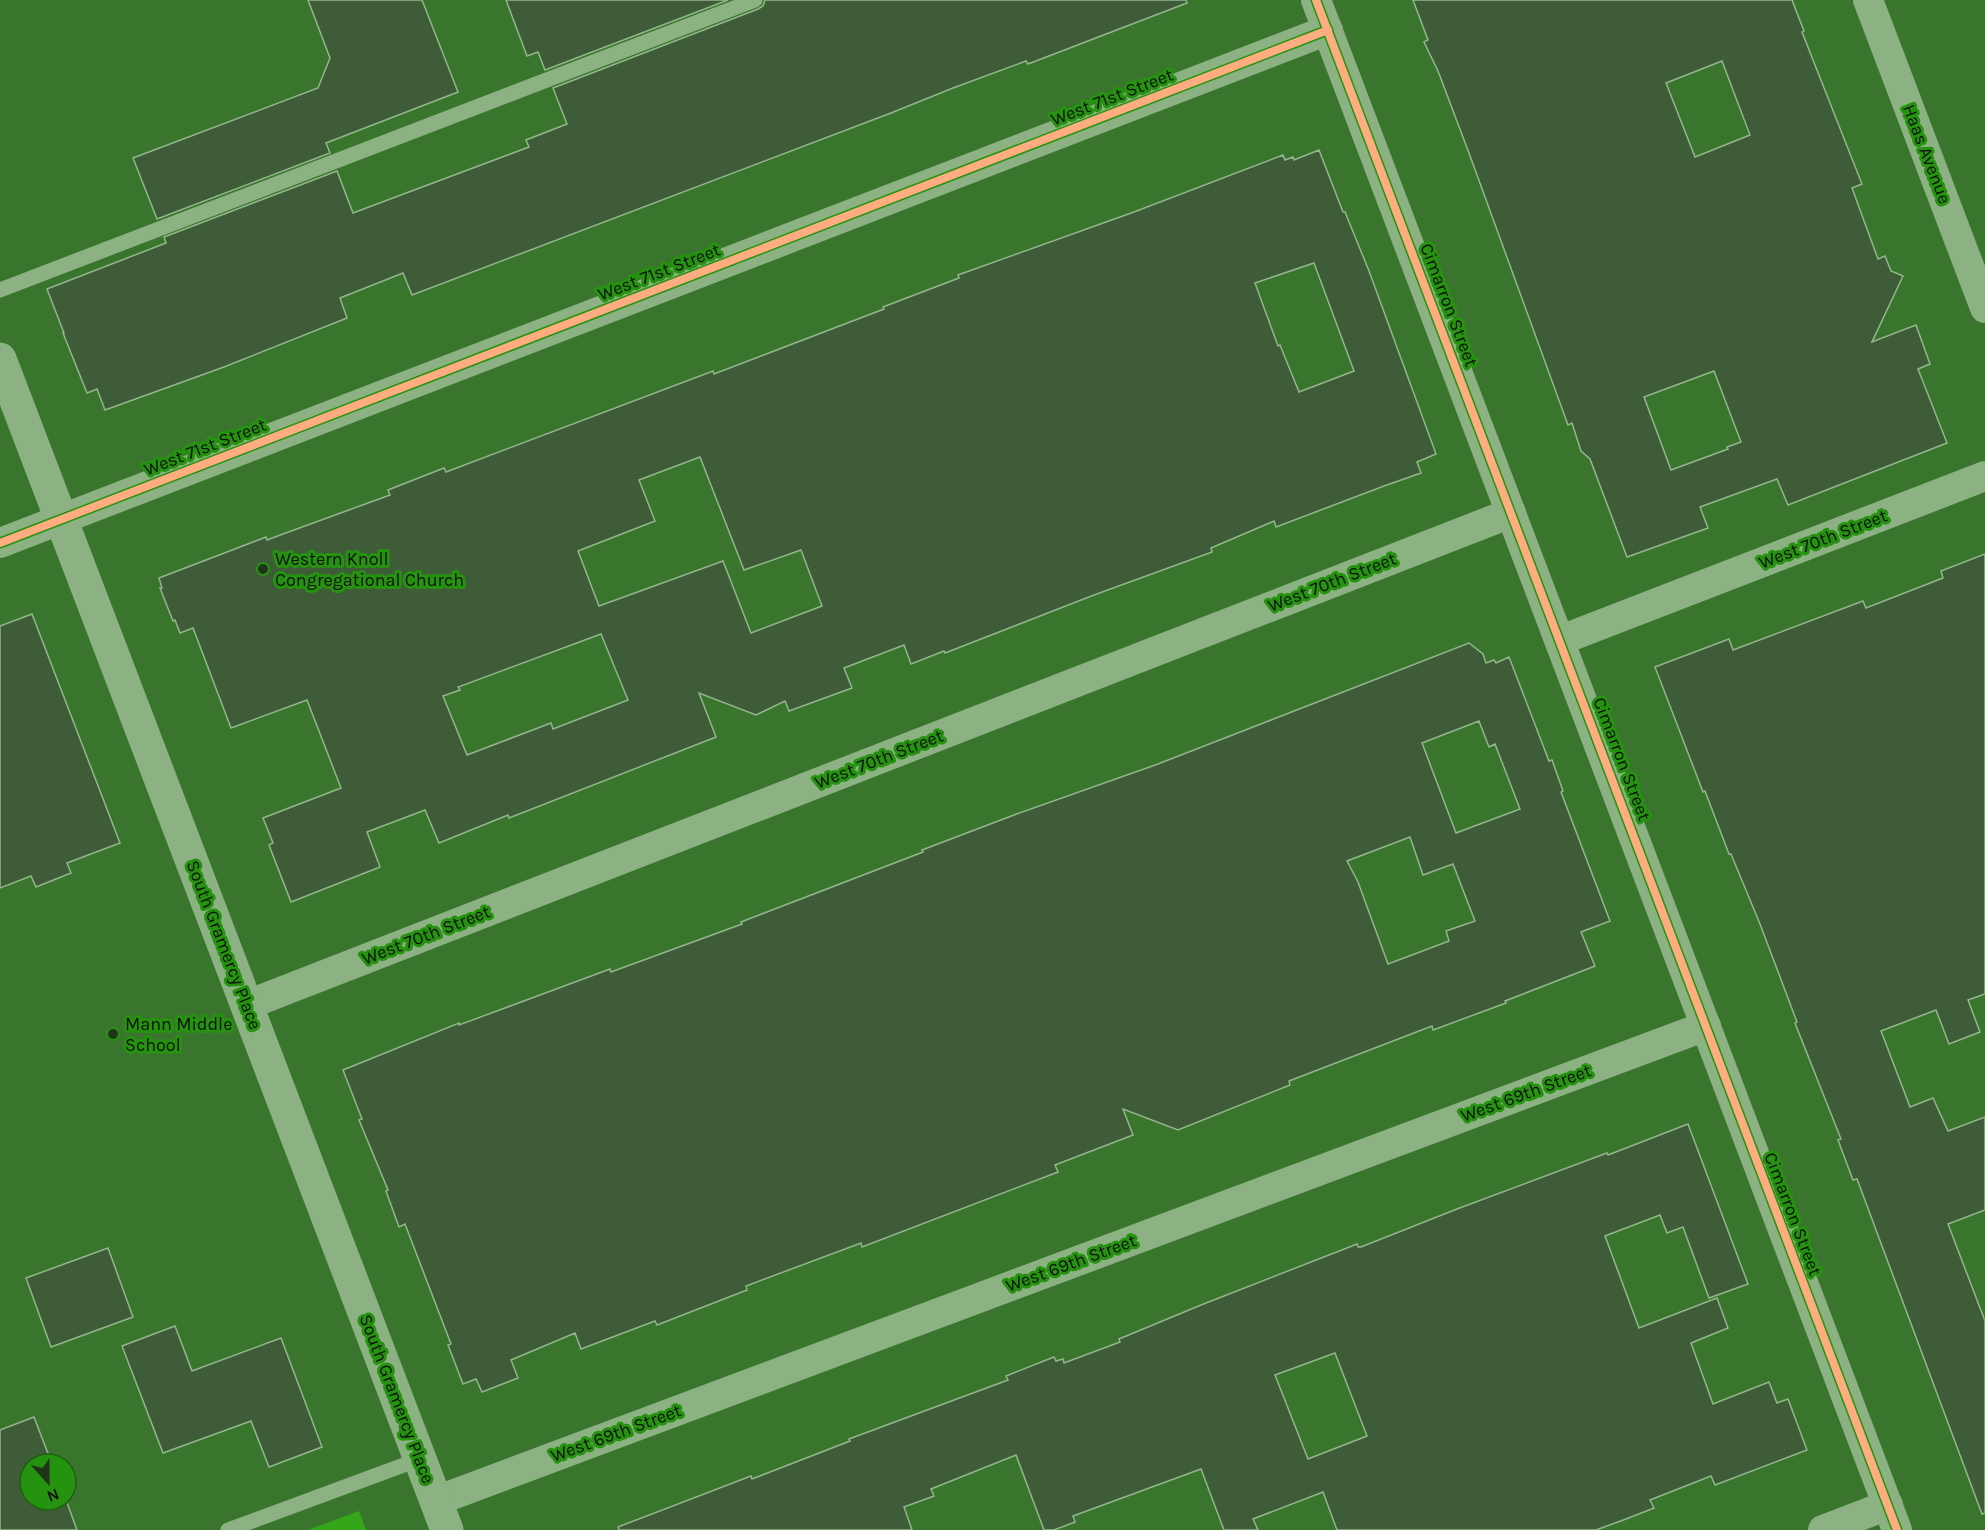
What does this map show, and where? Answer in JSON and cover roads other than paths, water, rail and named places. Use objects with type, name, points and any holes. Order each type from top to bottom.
[{"type":"street","name":"Cimarron Street","points":[[1316,0],[1561,640],[1892,1518]]},
{"type":"street","name":"Haas Avenue","points":[[1868,0],[1985,308]]},
{"type":"street","name":"West 71st Street","points":[[0,543],[1328,30]]},
{"type":"street","name":"South Gramercy Place","points":[[0,359],[442,1515]]},
{"type":"street","name":"West 70th Street","points":[[1561,640],[1985,476]]},
{"type":"street","name":"West 70th Street","points":[[247,1005],[1511,513]]},
{"type":"street","name":"West 69th Street","points":[[442,1515],[1706,1026]]},
{"type":"street","points":[[1823,1530],[1892,1518]]},
{"type":"lane","points":[[0,290],[755,0]]},
{"type":"lane","points":[[228,1530],[420,1459]]},
{"type":"place","name":"Western Knoll Congregational Church","points":[[263,569]]},
{"type":"place","name":"Mann Middle School","points":[[113,1034]]}]
